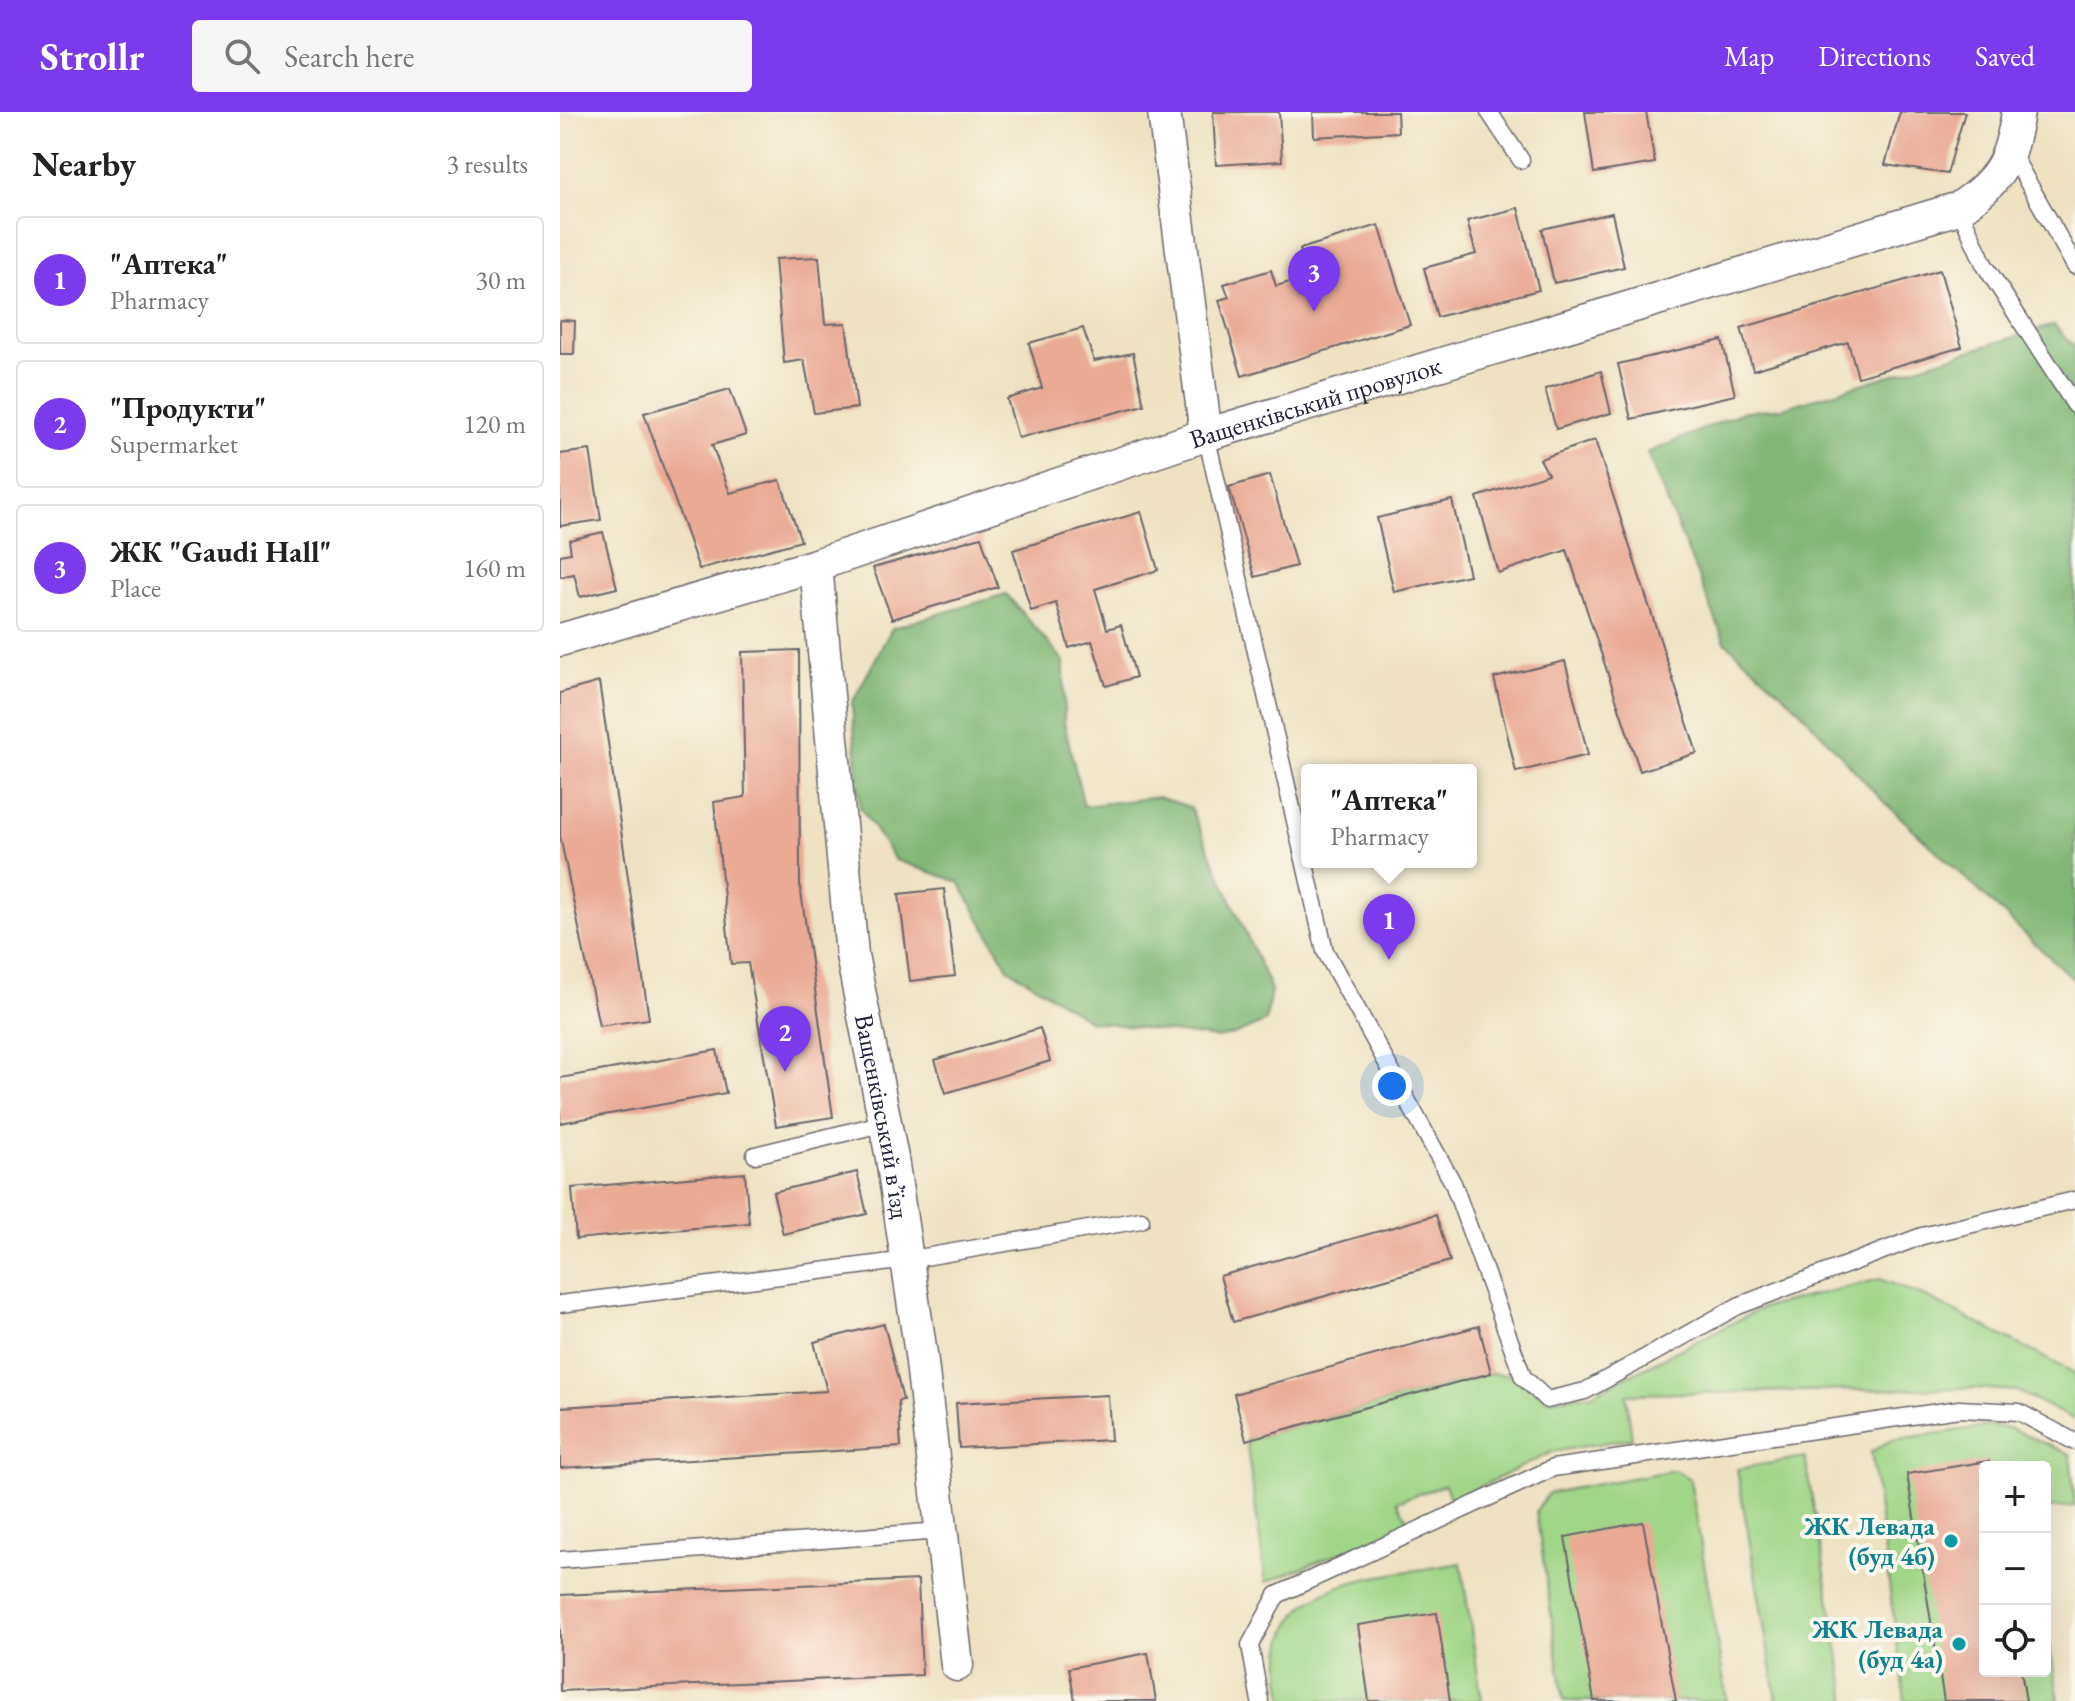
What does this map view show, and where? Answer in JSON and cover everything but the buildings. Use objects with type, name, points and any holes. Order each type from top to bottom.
[{"type":"street","points":[[1164,112],[1206,435]]},
{"type":"street","name":"Ващенківський провулок","points":[[560,640],[816,565],[1206,435],[1959,208],[1996,179],[2012,154],[2018,112]]},
{"type":"street","name":"Ващенківський в’їзд","points":[[816,565],[852,955],[885,1123],[921,1354],[957,1665]]},
{"type":"lane","points":[[1489,112],[1521,160]]},
{"type":"lane","points":[[2012,154],[2075,266]]},
{"type":"lane","points":[[1959,208],[1984,264],[2075,405]]},
{"type":"lane","points":[[1206,435],[1301,847]]},
{"type":"lane","points":[[1306,868],[1325,951],[1453,1183],[1523,1377],[1547,1400],[1585,1391],[1738,1306],[1922,1236],[2075,1200]]},
{"type":"lane","points":[[755,1155],[885,1123]]},
{"type":"lane","points":[[560,1304],[907,1260],[1141,1220]]},
{"type":"lane","points":[[1260,1701],[1250,1645],[1277,1595],[1553,1468],[1959,1409],[2019,1412],[2075,1442]]},
{"type":"lane","points":[[560,1560],[940,1531]]},
{"type":"green space","points":[[2054,325],[2075,347],[2075,981],[1881,799],[1794,704],[1725,642],[1647,453],[1745,411],[1783,408]]},
{"type":"green space","points":[[1006,594],[1064,661],[1064,723],[1084,806],[1158,797],[1190,807],[1271,990],[1266,1021],[1234,1035],[1216,1038],[1090,1021],[1008,968],[959,882],[895,860],[860,807],[852,703],[892,628]]},
{"type":"green space","points":[[1880,1279],[1928,1298],[2075,1373],[2075,1420],[2017,1391],[1972,1388],[1626,1394],[1632,1438],[1552,1452],[1451,1501],[1445,1485],[1397,1501],[1410,1525],[1266,1582],[1246,1440],[1491,1373],[1523,1377],[1547,1400],[1592,1394],[1762,1308]]},
{"type":"green space","points":[[1989,1426],[2009,1428],[2070,1454],[2075,1506],[2051,1508],[2051,1461],[1979,1461],[1979,1677],[2051,1677],[2051,1652],[2059,1701],[1905,1701],[1871,1452],[1891,1440]]},
{"type":"green space","points":[[1805,1457],[1847,1701],[1777,1701],[1737,1469]]},
{"type":"green space","points":[[1675,1470],[1690,1479],[1727,1701],[1564,1701],[1536,1511],[1549,1493]]},
{"type":"green space","points":[[1461,1563],[1482,1701],[1285,1701],[1281,1659],[1288,1628],[1305,1606],[1329,1591],[1358,1581]]},
{"type":"place","name":"ЖК \"Gaudi Hall\"","points":[[1314,312]]},
{"type":"place","name":"\"Аптека\"","points":[[1389,960]]},
{"type":"place","name":"\"Продукти\"","points":[[785,1072]]},
{"type":"place","name":"ЖК Левада (буд 4б)","points":[[1951,1541]]},
{"type":"place","name":"ЖК Левада (буд 4а)","points":[[1959,1644]]}]
